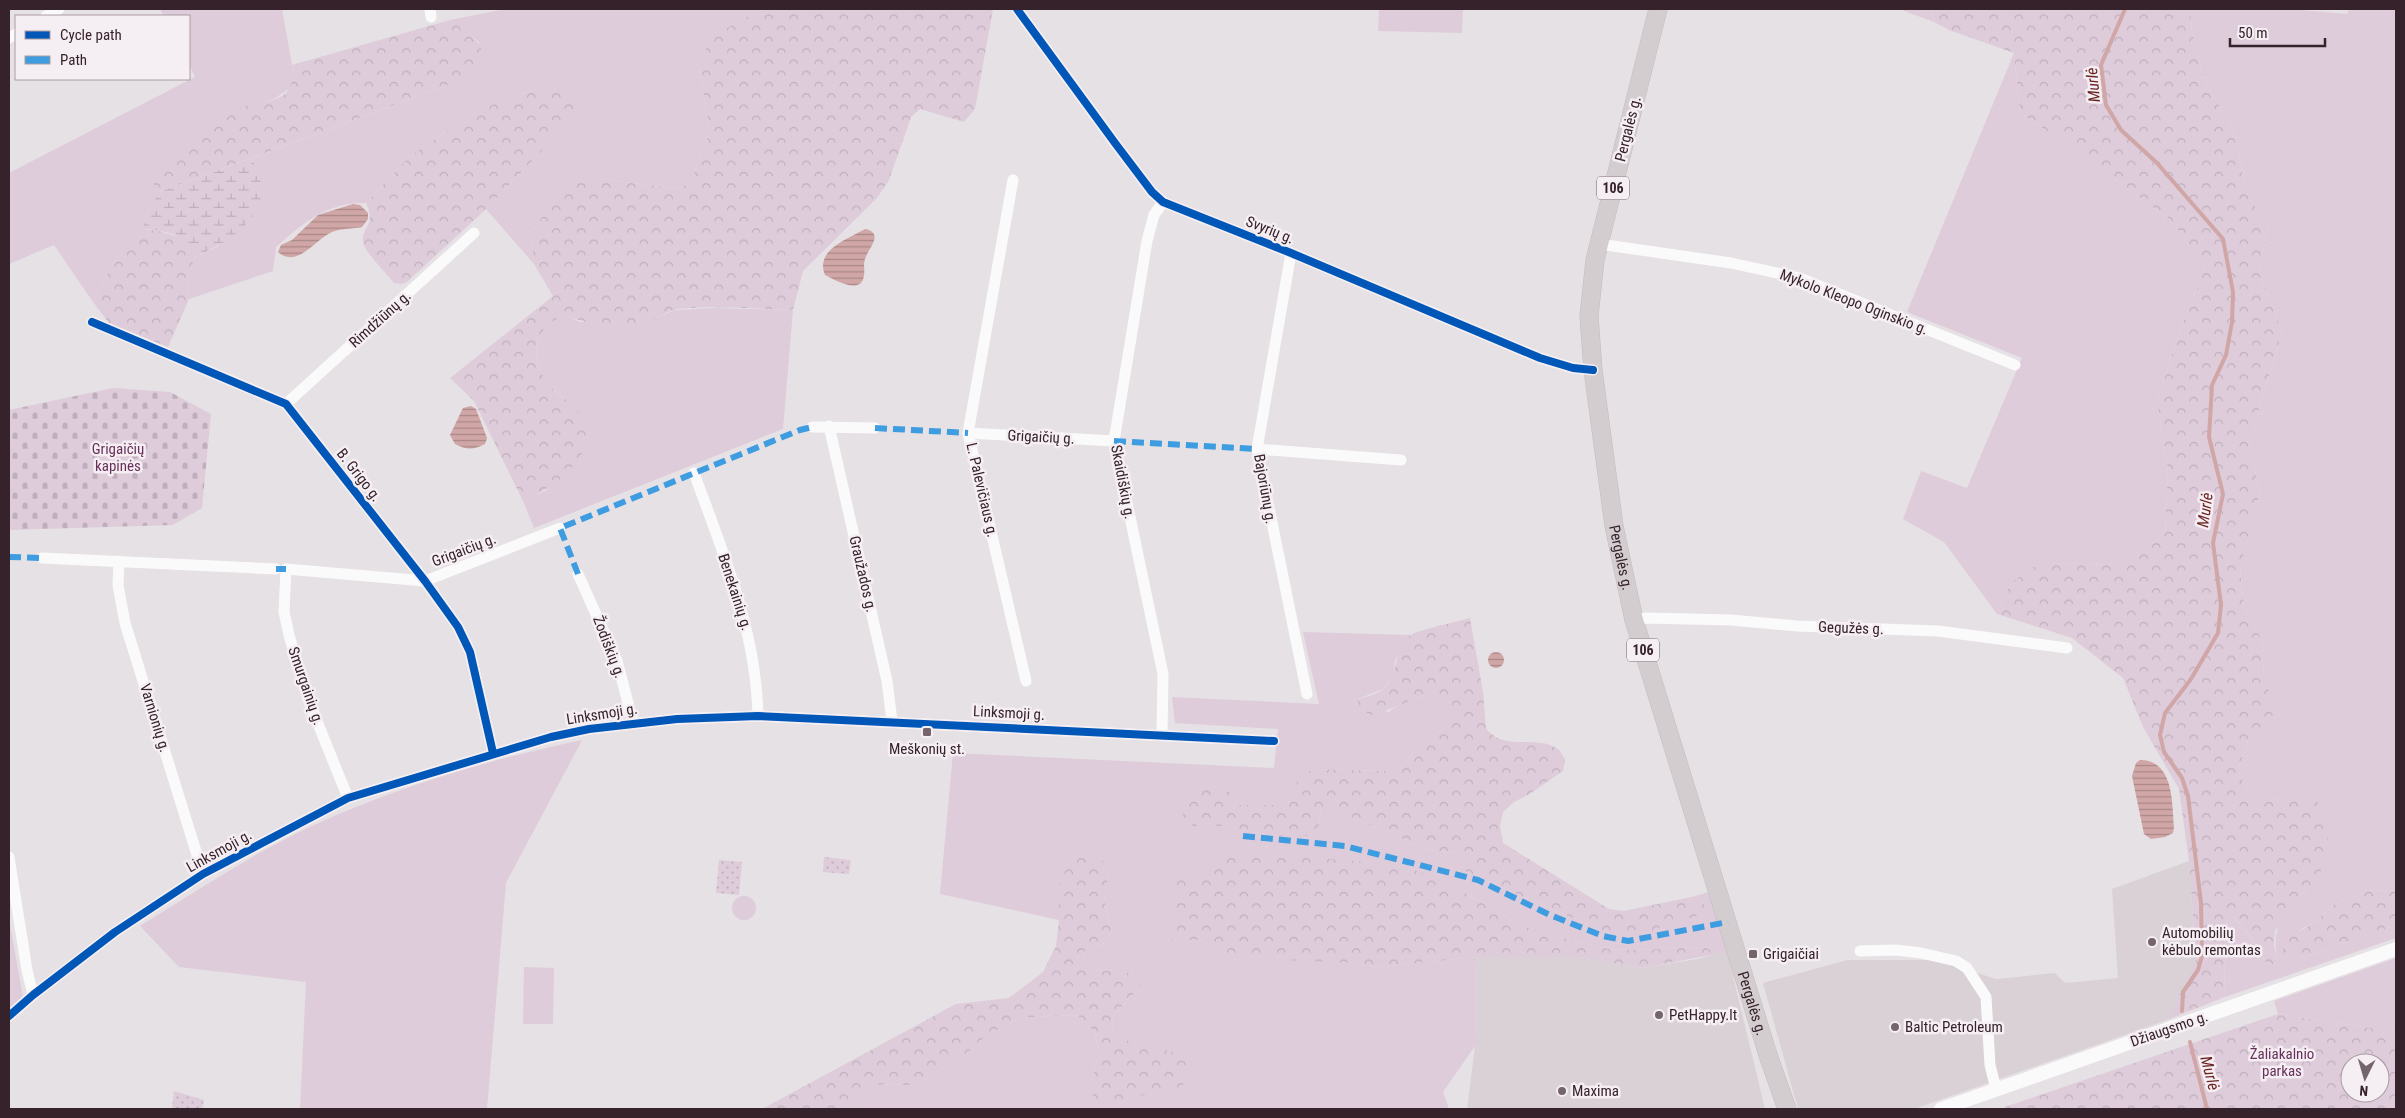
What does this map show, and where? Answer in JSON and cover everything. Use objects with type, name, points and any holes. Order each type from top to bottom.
[{"type":"main road","name":"Pergalės g.","points":[[1658,9],[1594,268],[1589,316],[1593,370],[1614,526],[1634,620],[1784,1104]]},
{"type":"street","points":[[48,15],[59,9]]},
{"type":"street","name":"Svyrių g.","points":[[1017,9],[1152,192],[1163,202],[1306,259],[1540,358],[1585,371],[1593,370]]},
{"type":"street","name":"L. Palevičiaus g.","points":[[1013,180],[968,434],[1026,681]]},
{"type":"street","name":"Skaidiškių g.","points":[[1162,735],[1163,674],[1114,441],[1146,241],[1154,215],[1163,202]]},
{"type":"street","name":"Rimdžiūnų g.","points":[[286,404],[474,233]]},
{"type":"street","name":"Mykolo Kleopo Oginskio g.","points":[[1599,244],[1731,263],[1800,278],[2015,365]]},
{"type":"street","name":"Bajoriūnų g.","points":[[1291,253],[1257,450],[1307,694]]},
{"type":"street","name":"B. Grigo g.","points":[[92,322],[286,404],[425,581],[458,627],[470,652],[493,753]]},
{"type":"street","name":"Graužados g.","points":[[829,426],[887,681],[892,722]]},
{"type":"street","points":[[812,427],[875,428]]},
{"type":"street","name":"Grigaičių g.","points":[[968,434],[1114,441]]},
{"type":"street","points":[[1257,450],[1400,460]]},
{"type":"street","name":"Benekainių g.","points":[[694,473],[730,570],[751,643],[757,683],[758,716]]},
{"type":"street","name":"Grigaičių g.","points":[[42,558],[281,569],[425,581],[560,528]]},
{"type":"street","name":"Varnionių g.","points":[[119,561],[118,585],[125,623],[203,874]]},
{"type":"street","name":"Smurgainių g.","points":[[281,569],[284,612],[288,635],[308,699],[348,798]]},
{"type":"street","name":"Žodiškių g.","points":[[578,574],[617,661],[633,722]]},
{"type":"street","name":"Gegužės g.","points":[[1634,620],[1646,618],[1731,620],[1797,626],[1938,631],[2067,648]]},
{"type":"street","name":"Linksmoji g.","points":[[9,1016],[33,995],[115,932],[203,874],[348,798],[551,737],[633,722],[703,717],[758,716],[1274,741]]},
{"type":"street","points":[[9,857],[26,970],[33,995]]},
{"type":"street","name":"Džiaugsmo g.","points":[[1941,1109],[2396,948]]},
{"type":"street","points":[[1860,951],[1896,950],[1921,953],[1956,961],[1967,968],[1986,996],[1990,1065],[1996,1088]]},
{"type":"shaded area","points":[[353,204],[360,205],[368,213],[368,219],[362,227],[332,232],[299,255],[285,256],[278,252],[281,245],[292,240],[318,215]]},
{"type":"shaded area","points":[[865,229],[871,231],[875,238],[865,259],[862,281],[858,285],[853,286],[825,275],[823,266],[828,252],[841,242]]},
{"type":"shaded area","points":[[471,406],[476,409],[487,438],[485,444],[470,448],[455,444],[450,435],[463,408]]},
{"type":"shaded area","points":[[1496,652],[1504,660],[1496,668],[1488,660]]},
{"type":"shaded area","points":[[2140,760],[2151,762],[2159,767],[2169,784],[2174,827],[2173,833],[2165,837],[2151,839],[2144,834],[2132,776],[2136,763]]},
{"type":"shaded area","points":[[2189,861],[2196,962],[2167,1020],[1914,1109],[1798,1109],[1763,983],[1847,960],[1938,960],[1996,979],[2055,973],[2065,983],[2118,978],[2112,889]]},
{"type":"shaded area","points":[[1727,951],[1765,1109],[1467,1109],[1475,1046],[1476,957],[1580,957],[1643,968],[1697,959]]},
{"type":"green space","points":[[160,9],[282,9],[293,77],[290,88],[274,99],[243,107],[155,189],[162,191],[150,208],[143,229],[134,236],[120,253],[93,302],[54,245],[9,264],[9,173],[195,77],[190,66],[190,15],[163,15]]},
{"type":"green space","points":[[505,9],[765,9],[739,20],[698,62],[710,132],[692,179],[681,189],[601,179],[548,206],[536,227],[532,246],[534,264],[486,209],[564,128],[542,86],[476,111],[409,157],[366,203],[339,206],[306,222],[276,247],[273,271],[189,299],[188,276],[195,257],[217,247],[253,214],[262,187],[252,158],[467,78],[479,42],[450,20]]},
{"type":"green space","points":[[765,9],[993,9],[975,109],[964,122],[920,109],[911,117],[889,180],[877,198],[803,271],[793,310],[720,307],[677,309],[639,324],[617,326],[586,322],[566,315],[549,324],[541,334],[537,346],[539,367],[550,386],[575,408],[584,424],[586,439],[582,452],[574,465],[563,476],[550,486],[523,501],[474,401],[450,378],[553,296],[534,264],[532,246],[536,227],[548,206],[578,182],[601,179],[681,189],[692,179],[710,132],[698,62],[712,39],[739,20]]},
{"type":"green space","points":[[1379,9],[1463,9],[1462,33],[1378,31]]},
{"type":"green space","points":[[1904,9],[1931,9],[1934,22],[1904,11]]},
{"type":"green space","points":[[1931,9],[2190,9],[2192,31],[2204,80],[2234,131],[2246,192],[2268,227],[2259,272],[2282,332],[2249,444],[2260,493],[2240,568],[2244,608],[2262,640],[2264,676],[2275,709],[2268,726],[2250,729],[2246,749],[2238,768],[2248,795],[2263,803],[2288,796],[2315,798],[2329,820],[2326,860],[2316,881],[2298,897],[2275,931],[2274,946],[2278,961],[2274,965],[2266,963],[2242,925],[2233,917],[2227,921],[2226,930],[2229,944],[2224,956],[2225,997],[2167,1020],[2196,961],[2189,861],[2179,789],[2143,727],[2123,678],[2072,638],[1997,614],[2010,584],[2033,567],[2062,563],[2108,565],[2147,548],[2165,533],[2168,470],[2157,401],[2180,330],[2205,269],[2172,221],[2061,140],[2020,113],[2014,53],[1949,30],[1934,22]]},
{"type":"green space","points":[[2190,9],[2290,9],[2347,14],[2349,9],[2396,9],[2396,890],[2367,891],[2330,906],[2318,920],[2300,930],[2302,958],[2396,925],[2396,938],[2225,997],[2224,956],[2229,944],[2227,921],[2233,917],[2237,920],[2251,938],[2266,963],[2274,965],[2278,961],[2276,936],[2279,925],[2290,907],[2316,881],[2288,796],[2263,803],[2248,795],[2238,768],[2246,749],[2250,728],[2275,709],[2264,676],[2262,640],[2244,608],[2240,567],[2260,493],[2249,444],[2282,332],[2259,272],[2268,227],[2246,192],[2234,131],[2204,80],[2192,31]]},
{"type":"green space","points":[[450,20],[474,39],[482,52],[481,60],[467,78],[162,191],[155,189],[153,176],[158,166],[241,108],[275,99],[285,94],[291,84],[292,65]]},
{"type":"green space","points":[[2014,53],[2020,113],[2061,140],[2172,221],[2205,269],[2180,330],[2157,401],[2168,470],[2165,533],[2147,548],[2108,565],[2062,563],[2010,584],[1997,614],[1944,542],[1903,519],[1921,471],[1967,488],[2022,358],[1907,312]]},
{"type":"green space","points":[[542,86],[567,91],[573,102],[573,110],[564,128],[486,209],[407,282],[401,284],[394,283],[363,243],[364,233],[370,217],[366,203],[409,157],[476,111]]},
{"type":"green space","points":[[252,158],[262,188],[260,201],[248,222],[228,239],[195,257],[191,249],[180,238],[167,232],[143,229],[150,208],[162,191]]},
{"type":"green space","points":[[143,229],[159,231],[179,237],[190,245],[195,257],[188,276],[189,299],[168,347],[109,323],[93,302],[120,253],[134,236]]},
{"type":"green space","points":[[713,308],[793,310],[783,429],[534,528],[523,501],[547,490],[574,407],[552,388],[542,374],[537,355],[537,346],[544,330],[557,319],[566,315],[580,322],[648,321],[675,310]]},
{"type":"green space","name":"Grigaičių kapinės","points":[[113,388],[170,392],[211,414],[202,508],[173,525],[9,530],[9,410]]},
{"type":"green space","points":[[1470,618],[1483,692],[1486,728],[1502,740],[1551,745],[1559,750],[1565,760],[1563,771],[1528,795],[1514,802],[1503,812],[1500,826],[1503,843],[1609,909],[1624,911],[1696,896],[1704,904],[1703,914],[1646,932],[1612,935],[1466,872],[1466,851],[1433,852],[1330,808],[1321,808],[1319,825],[1312,836],[1272,836],[1223,826],[1193,826],[1182,816],[1194,790],[1228,790],[1237,805],[1288,805],[1294,785],[1312,769],[1385,771],[1403,766],[1421,742],[1444,729],[1448,715],[1439,700],[1425,695],[1371,715],[1357,708],[1358,699],[1378,692],[1388,683],[1392,677],[1401,647],[1411,635]]},
{"type":"green space","points":[[1303,632],[1411,635],[1403,644],[1395,661],[1393,677],[1383,689],[1358,699],[1388,712],[1404,702],[1426,695],[1439,700],[1448,715],[1444,729],[1421,742],[1403,766],[1385,771],[1312,769],[1291,795],[1288,805],[1236,805],[1193,826],[1223,826],[1272,836],[1319,825],[1321,808],[1330,808],[1433,852],[1466,851],[1466,872],[1612,935],[1704,904],[1696,896],[1711,891],[1727,951],[1716,954],[1705,947],[1636,950],[1609,949],[1577,942],[1523,926],[1441,879],[1173,940],[1200,940],[1227,953],[1381,967],[1476,957],[1475,1046],[1443,1092],[1449,1109],[846,1109],[862,1092],[878,1085],[918,1086],[931,1075],[966,1054],[986,1036],[1020,1018],[1074,1015],[1082,1018],[1095,1033],[1099,1054],[1091,1085],[1120,1103],[1147,1094],[1182,1090],[1150,1047],[1128,1042],[1113,1033],[1112,1018],[1130,997],[1141,988],[1118,970],[1093,971],[1083,962],[1085,949],[1103,944],[1112,932],[1105,904],[1108,874],[1059,887],[1059,920],[940,894],[953,753],[1274,768],[1278,729],[1175,723],[1172,697],[1319,704]]},
{"type":"green space","points":[[582,740],[506,883],[487,1109],[300,1109],[306,982],[179,967],[140,926],[269,848],[346,811],[446,775]]},
{"type":"green space","points":[[1220,851],[1396,864],[1441,879],[1523,926],[1577,942],[1609,949],[1636,950],[1705,947],[1716,954],[1643,968],[1580,957],[1476,957],[1381,967],[1353,963],[1282,960],[1227,953],[1200,940],[1172,940],[1177,881],[1187,874],[1201,880]]},
{"type":"green space","points":[[1081,852],[1102,860],[1108,874],[1105,904],[1112,932],[1103,944],[1085,949],[1083,962],[1093,971],[1118,970],[1136,976],[1141,988],[1130,997],[1112,1018],[1113,1033],[1140,1045],[1189,1057],[1182,1090],[1147,1094],[1120,1103],[1094,1101],[1091,1085],[1099,1054],[1095,1033],[1082,1018],[1074,1015],[1020,1018],[986,1036],[966,1054],[931,1075],[918,1086],[878,1085],[862,1092],[846,1109],[762,1109],[956,1004],[1009,998],[1043,972],[1056,946],[1059,919],[1059,887],[1067,865]]},
{"type":"green space","points":[[824,857],[851,860],[849,874],[823,872]]},
{"type":"green space","points":[[719,860],[742,862],[739,895],[716,893]]},
{"type":"green space","points":[[2396,890],[2396,925],[2302,958],[2289,958],[2283,953],[2283,942],[2318,920],[2330,906],[2367,891]]},
{"type":"green space","points":[[744,896],[753,899],[756,908],[753,917],[744,920],[735,917],[732,908],[735,899]]},
{"type":"green space","points":[[9,919],[23,997],[9,1009]]},
{"type":"green space","points":[[2396,958],[2396,1032],[2278,1014],[2274,1001]]},
{"type":"green space","points":[[524,967],[554,968],[553,1024],[523,1024]]},
{"type":"green space","name":"Žaliakalnio parkas","points":[[2278,1014],[2396,1032],[2396,1109],[2005,1109],[2005,1107]]},
{"type":"green space","points":[[174,1091],[204,1100],[202,1109],[172,1109]]},
{"type":"waterway","name":"Murlė","points":[[2125,9],[2101,65],[2106,105],[2121,130],[2157,163],[2223,239],[2233,292],[2232,322],[2226,355],[2212,385],[2209,437],[2223,494],[2213,543],[2221,605],[2218,633],[2191,679],[2165,713],[2160,735],[2164,752],[2182,778],[2188,796],[2201,903],[2202,956],[2198,970],[2183,992],[2182,1011]]},
{"type":"waterway","name":"Murlė","points":[[2190,1042],[2207,1109]]},
{"type":"marked path","points":[[578,574],[560,528],[800,430],[812,427]]},
{"type":"marked path","points":[[875,428],[968,433]]},
{"type":"marked path","points":[[1114,441],[1257,449]]},
{"type":"marked path","points":[[9,557],[42,558]]},
{"type":"marked path","points":[[276,569],[286,569]]},
{"type":"marked path","points":[[1243,836],[1345,846],[1478,880],[1550,915],[1603,936],[1628,941],[1728,922]]},
{"type":"cycle path","points":[[1017,9],[1152,192],[1163,202],[1291,253],[1540,358],[1573,368],[1593,370]]},
{"type":"cycle path","points":[[92,322],[286,404],[425,581],[458,627],[470,652],[493,753]]},
{"type":"cycle path","points":[[9,1016],[33,995],[115,932],[203,874],[348,798],[551,737],[589,729],[677,719],[758,716],[1274,741]]},
{"type":"place","name":"Meškonių st.","points":[[927,732]]},
{"type":"place","name":"Automobilių kėbulo remontas","points":[[2152,942]]},
{"type":"place","name":"Grigaičiai","points":[[1753,954]]},
{"type":"place","name":"PetHappy.lt","points":[[1659,1015]]},
{"type":"place","name":"Baltic Petroleum","points":[[1895,1027]]},
{"type":"place","name":"Maxima","points":[[1562,1091]]}]
